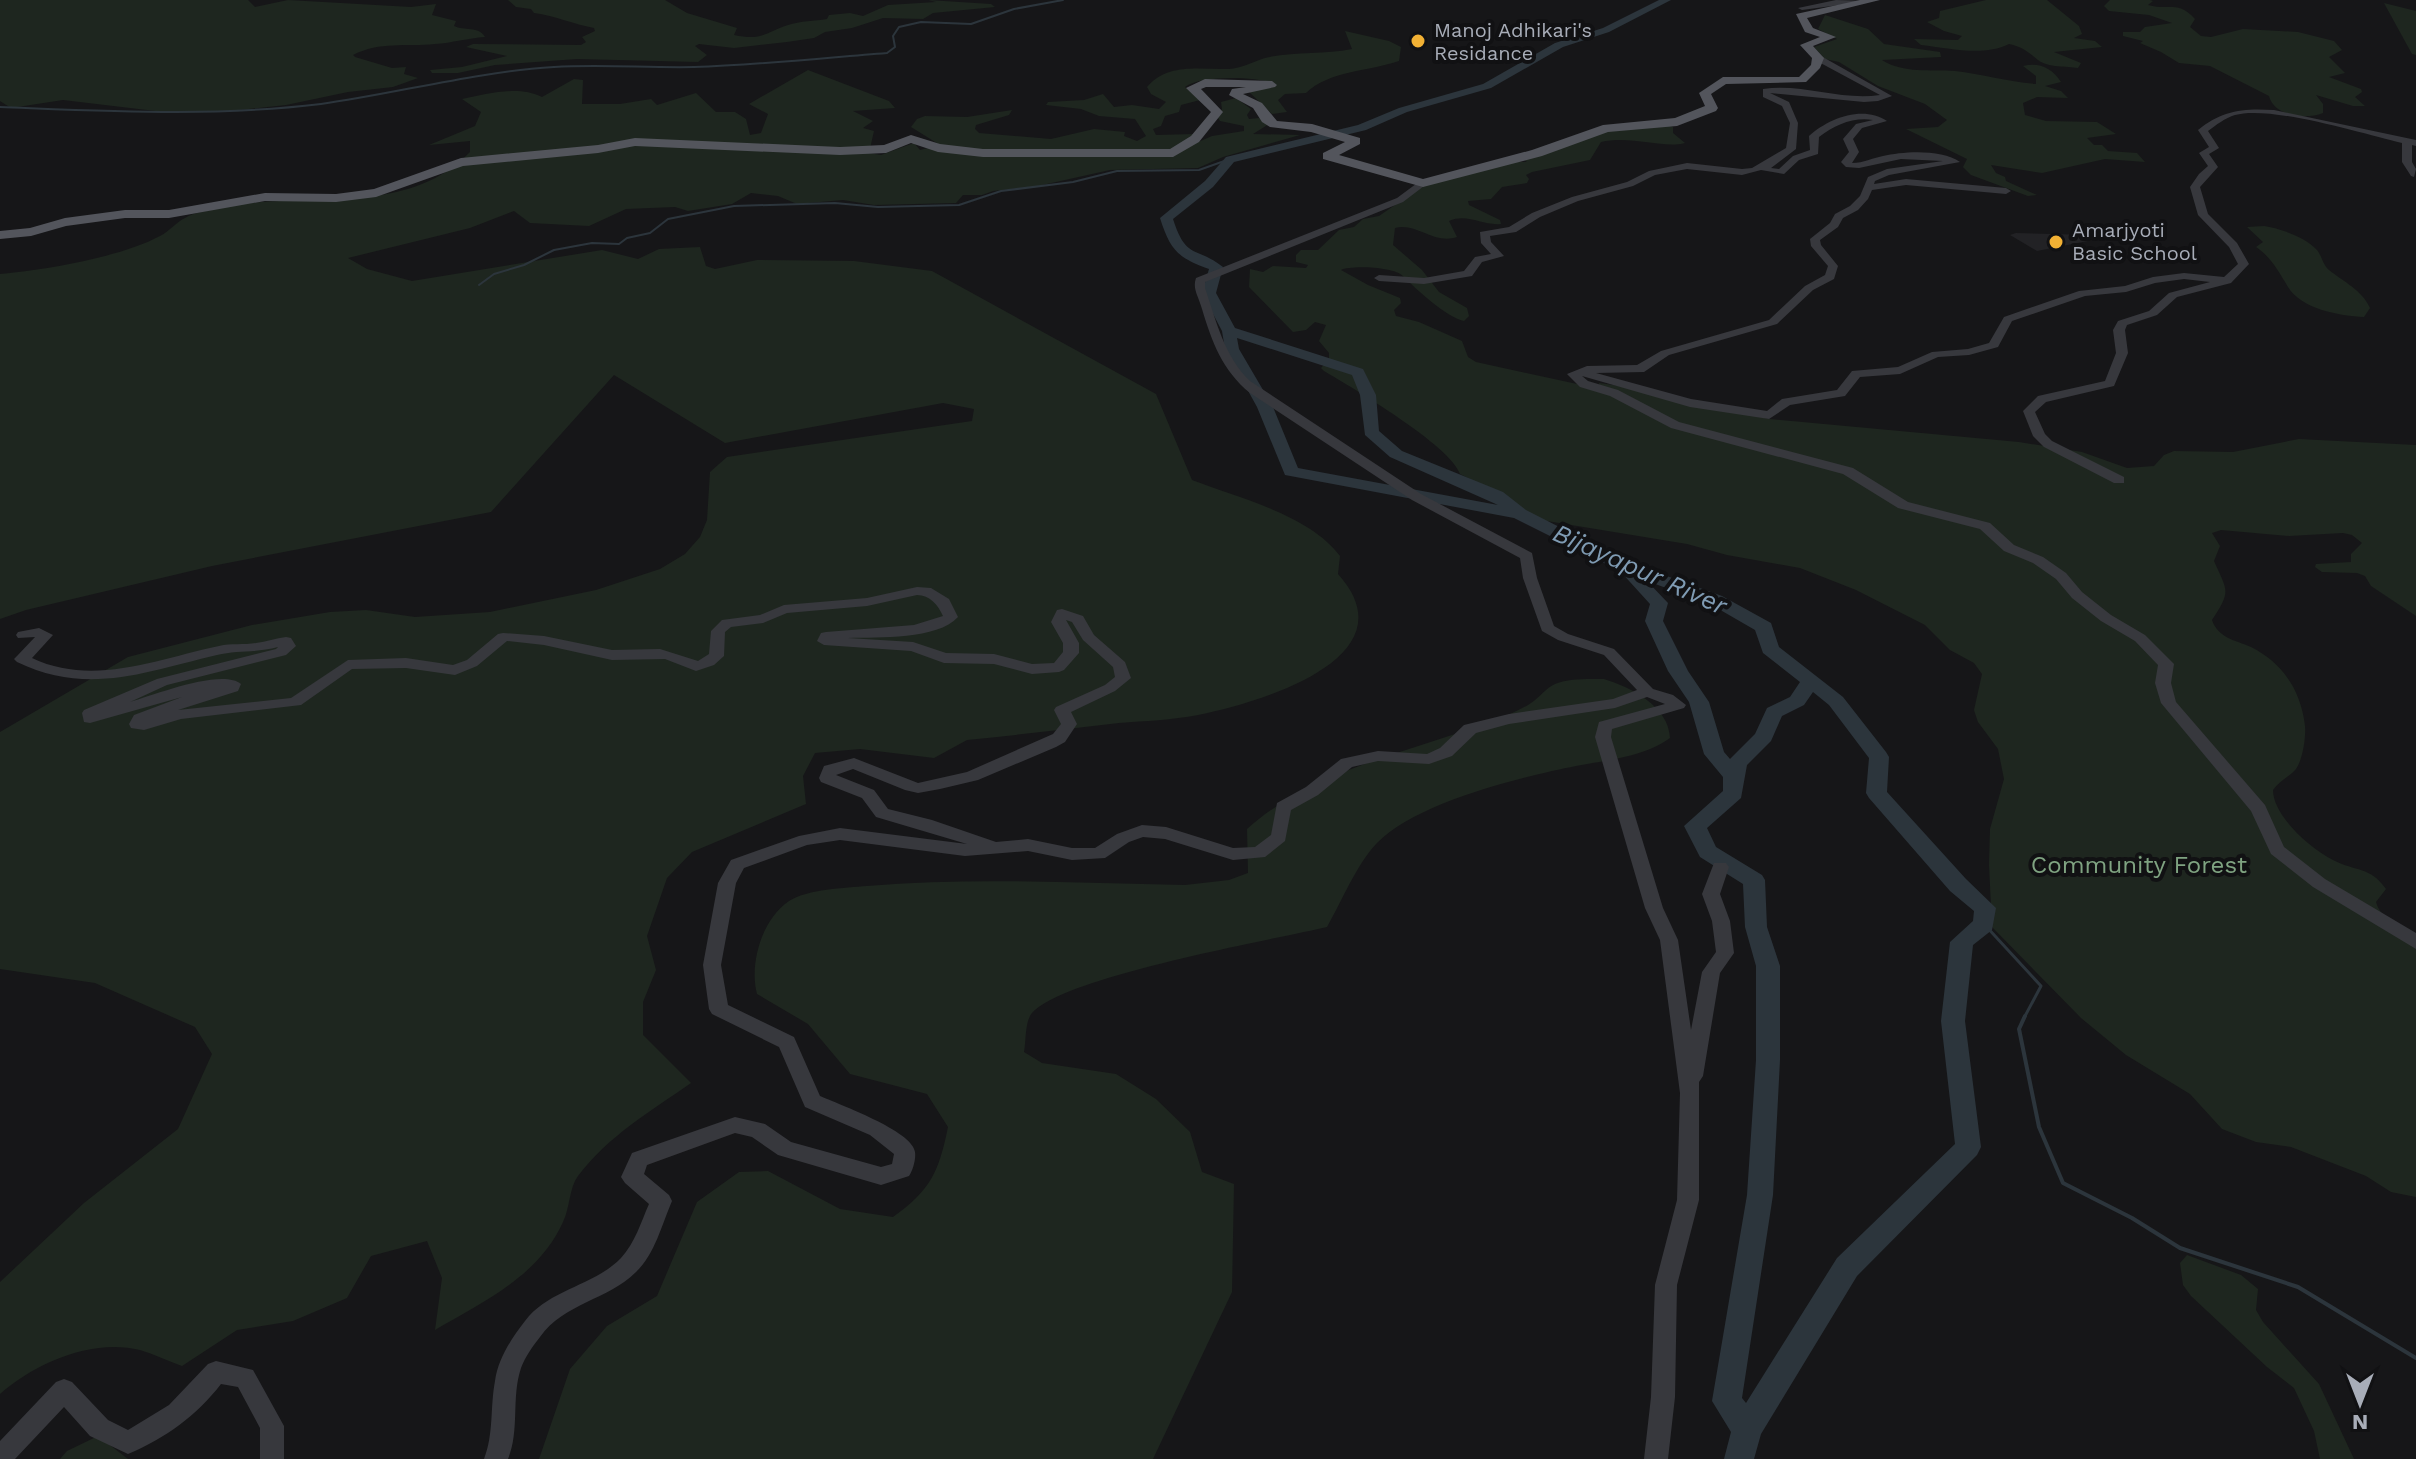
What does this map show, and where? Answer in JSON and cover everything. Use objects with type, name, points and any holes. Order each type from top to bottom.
[{"type":"main road","points":[[0,235],[31,232],[65,222],[125,214],[169,214],[265,197],[336,198],[362,195],[406,183],[461,162],[548,151],[598,149],[635,142],[840,151],[886,149],[911,139],[938,148],[983,153],[1173,153],[1195,139],[1217,112],[1203,95],[1192,88],[1205,83],[1268,83],[1271,85],[1236,92],[1235,95],[1258,106],[1266,119],[1274,124],[1317,129],[1356,141],[1328,156],[1423,183],[1537,153],[1607,128],[1682,121],[1712,108],[1705,93],[1716,83],[1736,80],[1798,81],[1809,75],[1818,58],[1806,45],[1831,37],[1809,30],[1800,16],[1870,1]]},
{"type":"street","points":[[1802,8],[1849,0],[1870,1]]},
{"type":"street","points":[[1818,58],[1888,96],[1871,99],[1814,91],[1766,91],[1766,95],[1786,104],[1794,123],[1791,149],[1766,170],[1779,172],[1796,158],[1815,152],[1814,136],[1837,122],[1873,118],[1883,121],[1859,126],[1848,139],[1854,152],[1847,164],[1860,166],[1893,157],[1944,156],[1955,161],[1874,177],[1869,185],[1870,192],[1815,239],[1816,246],[1833,266],[1830,277],[1809,288],[1779,319],[1665,353],[1640,369],[1572,372],[1581,382],[1614,393],[1654,417],[1675,425],[1848,471],[1903,505],[1985,526],[2009,548],[2046,565],[2106,618],[2140,638],[2166,664],[2163,683],[2169,703],[2259,809],[2277,850],[2319,883],[2416,942]]},
{"type":"street","points":[[2119,480],[2048,444],[2033,425],[2030,408],[2042,399],[2110,383],[2122,353],[2119,330],[2122,323],[2153,313],[2173,295],[2227,281],[2244,264],[2233,245],[2203,215],[2195,187],[2213,167],[2204,153],[2214,148],[2203,130],[2231,113],[2246,111],[2303,119],[2412,142],[2407,162],[2414,174]]},
{"type":"street","points":[[1379,278],[1424,281],[1468,274],[1479,259],[1499,256],[1486,243],[1484,234],[1512,230],[1568,201],[1630,184],[1652,173],[1696,166],[1750,171],[1779,158]]},
{"type":"street","points":[[1869,185],[1906,182],[2006,191]]},
{"type":"street","points":[[1423,183],[1400,200],[1200,280],[1199,288],[1207,306],[1210,326],[1236,374],[1276,406],[1310,425],[1345,453],[1415,499],[1527,556],[1530,578],[1547,628],[1563,637],[1609,652],[1647,692],[1678,705],[1605,726],[1603,737],[1654,908],[1669,940],[1690,1093]]},
{"type":"street","points":[[1581,371],[1599,379],[1690,403],[1769,415],[1786,402],[1841,393],[1856,374],[1900,370],[1936,354],[1969,352],[1994,345],[2008,319],[2078,294],[2126,289],[2176,277],[2227,281]]},
{"type":"street","points":[[23,635],[39,632],[46,635],[22,659],[58,674],[79,675],[129,672],[224,649],[260,647],[286,641],[288,646],[281,652],[162,682],[90,713],[90,718],[213,683],[233,684],[233,688],[193,698],[140,719],[137,724],[144,725],[180,714],[295,702],[348,665],[406,663],[455,670],[472,663],[503,637],[571,645],[611,655],[669,655],[687,666],[698,666],[716,656],[718,631],[727,623],[763,619],[784,609],[867,602],[917,591],[926,591],[944,602],[951,617],[946,622],[930,626],[837,634],[826,636],[824,641],[913,647],[958,660],[994,659],[1016,667],[1046,669],[1059,667],[1071,653],[1071,643],[1058,622],[1062,613],[1069,614],[1078,619],[1088,637],[1120,665],[1123,678],[1110,688],[1062,710],[1069,724],[1059,738],[972,776],[918,788],[854,763],[830,770],[827,778],[868,794],[882,813],[997,848]]},
{"type":"street","points":[[496,1459],[504,1445],[502,1407],[513,1357],[545,1314],[613,1278],[630,1264],[661,1201],[632,1177],[639,1159],[735,1125],[758,1130],[785,1149],[881,1176],[902,1170],[905,1151],[896,1143],[877,1129],[812,1101],[787,1042],[719,1009],[712,965],[727,883],[737,864],[805,840],[840,834],[965,850],[1028,845],[1072,854],[1099,854],[1123,838],[1142,831],[1166,833],[1233,854],[1259,853],[1279,837],[1283,807],[1312,791],[1347,763],[1378,756],[1429,759],[1446,752],[1470,729],[1509,719],[1615,703],[1647,692]]},
{"type":"street","points":[[1656,1459],[1663,1397],[1666,1285],[1688,1200],[1690,1093],[1711,972],[1725,953],[1721,921],[1711,894],[1720,867]]},
{"type":"street","points":[[0,1458],[64,1390],[99,1428],[128,1442],[152,1433],[193,1403],[216,1372],[245,1378],[272,1426],[272,1459]]},
{"type":"shaded area","name":"Amarjyoti Basic School","points":[[2010,235],[2092,235],[2098,239],[2037,251]]},
{"type":"green space","points":[[0,0],[248,0],[255,7],[288,0],[411,7],[436,4],[432,15],[456,21],[454,26],[479,31],[485,37],[383,46],[363,51],[353,55],[392,68],[406,67],[404,74],[418,78],[393,87],[348,92],[286,105],[172,113],[63,100],[11,108],[0,101]]},
{"type":"green space","points":[[508,0],[665,0],[687,13],[737,28],[734,35],[751,37],[793,24],[827,19],[829,15],[850,13],[863,16],[888,5],[936,2],[928,0],[991,4],[995,7],[933,13],[923,19],[883,18],[852,28],[825,32],[814,38],[787,42],[734,48],[699,44],[695,46],[707,55],[698,62],[577,59],[495,65],[458,73],[432,73],[430,70],[462,67],[507,56],[466,47],[473,44],[581,45],[586,42],[582,37],[595,31],[594,28],[516,7]]},
{"type":"green space","points":[[1986,0],[2047,0],[2079,26],[2082,34],[2074,38],[2095,41],[2102,47],[2054,52],[2081,63],[2078,68],[2047,64],[2022,48],[2009,44],[1988,50],[1966,50],[1921,45],[1914,39],[1958,40],[1962,36],[1927,22],[1939,18],[1940,11]]},
{"type":"green space","points":[[2110,0],[2150,0],[2153,1],[2148,5],[2178,8],[2195,19],[2190,27],[2201,36],[2211,37],[2243,29],[2298,32],[2334,41],[2342,50],[2329,57],[2345,73],[2329,77],[2361,89],[2362,92],[2355,97],[2365,106],[2353,106],[2316,95],[2323,104],[2323,113],[2291,115],[2277,108],[2269,96],[2210,66],[2179,63],[2140,43],[2143,41],[2123,36],[2123,32],[2140,32],[2145,27],[2172,23],[2149,15],[2109,11],[2104,6]]},
{"type":"green space","points":[[2384,3],[2416,11],[2416,55],[2412,54]]},
{"type":"green space","points":[[1825,15],[1868,29],[1884,44],[1940,52],[1941,57],[1882,60],[1899,67],[1955,71],[2036,84],[2036,76],[2023,66],[2045,67],[2061,82],[2045,86],[2061,91],[2068,98],[2037,97],[2023,103],[2025,115],[2046,121],[2097,122],[2116,134],[2087,138],[2094,145],[2102,145],[2108,151],[2137,153],[2145,162],[2105,159],[2042,173],[1991,165],[2006,181],[2037,195],[2028,196],[1971,175],[1963,167],[1967,159],[1906,129],[1938,127],[1947,120],[1925,104],[1878,86],[1839,62],[1825,59],[1814,47],[1837,39],[1818,29]]},
{"type":"green space","points":[[1345,31],[1389,41],[1401,47],[1399,61],[1337,76],[1306,93],[1285,94],[1278,100],[1287,112],[1272,114],[1248,91],[1277,85],[1269,82],[1217,79],[1185,87],[1200,100],[1181,105],[1179,112],[1165,116],[1161,126],[1153,129],[1156,135],[1194,134],[1196,143],[1212,136],[1244,131],[1244,126],[1218,118],[1221,102],[1236,98],[1251,109],[1247,115],[1249,119],[1259,118],[1269,124],[1253,134],[1300,135],[1223,157],[1198,168],[1110,170],[1038,186],[963,195],[956,203],[874,205],[843,200],[797,204],[778,196],[751,193],[732,204],[688,211],[675,207],[626,209],[589,226],[530,223],[514,211],[470,228],[348,258],[367,269],[412,281],[602,250],[638,259],[659,249],[700,247],[706,266],[715,269],[757,260],[854,261],[932,271],[1156,394],[1192,480],[1292,519],[1311,529],[1340,556],[1338,574],[1356,604],[1357,630],[1343,652],[1319,672],[1256,700],[1198,715],[967,740],[934,758],[860,749],[815,753],[803,776],[806,804],[692,852],[667,878],[647,936],[656,970],[643,1002],[643,1035],[691,1083],[631,1125],[590,1162],[575,1181],[565,1216],[553,1241],[525,1273],[435,1330],[442,1278],[427,1241],[371,1256],[347,1298],[293,1321],[237,1330],[182,1366],[140,1350],[103,1347],[47,1363],[0,1394],[0,1282],[84,1203],[178,1129],[212,1054],[195,1027],[95,983],[0,969],[0,732],[128,657],[252,625],[330,612],[366,610],[415,617],[490,612],[596,590],[660,569],[685,554],[700,537],[707,520],[710,472],[727,457],[972,421],[974,409],[943,403],[725,443],[614,375],[491,512],[212,566],[26,610],[0,619],[0,274],[60,266],[125,250],[163,234],[189,216],[220,208],[252,203],[384,195],[415,187],[444,173],[470,152],[470,141],[429,145],[475,126],[481,112],[462,99],[492,93],[513,91],[542,97],[574,79],[583,80],[582,104],[620,104],[651,99],[657,105],[696,93],[716,112],[735,112],[746,119],[750,135],[761,133],[768,114],[749,104],[808,70],[889,101],[895,108],[853,111],[873,121],[863,128],[874,131],[869,153],[881,155],[914,143],[920,150],[940,145],[911,127],[917,119],[925,116],[967,117],[1012,110],[1009,115],[976,125],[975,129],[979,133],[1051,139],[1094,129],[1125,132],[1124,136],[1137,141],[1146,136],[1135,119],[1099,116],[1081,109],[1046,105],[1048,102],[1084,100],[1103,94],[1114,107],[1132,105],[1159,109],[1166,102],[1151,94],[1147,87],[1165,74],[1185,69],[1234,68],[1276,56],[1352,49]]},
{"type":"green space","name":"Community Forest","points":[[1663,124],[1673,127],[1673,133],[1685,143],[1601,142],[1590,160],[1532,172],[1526,175],[1529,179],[1527,183],[1502,187],[1491,199],[1468,201],[1469,205],[1500,220],[1501,224],[1469,219],[1449,221],[1457,237],[1449,239],[1410,228],[1395,228],[1393,245],[1422,270],[1439,292],[1467,308],[1469,316],[1464,321],[1440,309],[1398,273],[1373,268],[1341,270],[1400,298],[1401,303],[1394,310],[1396,316],[1419,322],[1462,341],[1468,357],[1476,362],[1600,389],[1599,383],[1614,385],[1769,419],[2019,442],[2082,452],[2127,468],[2154,466],[2164,455],[2174,451],[2233,452],[2299,439],[2416,445],[2416,616],[2371,586],[2365,576],[2322,572],[2315,567],[2316,564],[2351,562],[2351,554],[2362,543],[2352,535],[2289,536],[2221,530],[2212,533],[2220,546],[2214,561],[2225,596],[2212,620],[2223,635],[2251,647],[2272,661],[2295,690],[2303,713],[2304,748],[2296,769],[2273,790],[2286,821],[2314,848],[2333,860],[2374,876],[2386,889],[2376,902],[2382,913],[2392,922],[2416,934],[2416,1197],[2391,1192],[2366,1176],[2291,1147],[2256,1142],[2222,1129],[2190,1094],[2126,1055],[2081,1018],[1992,927],[1990,829],[2004,779],[1998,749],[1978,722],[1974,710],[1982,674],[1974,663],[1950,650],[1925,625],[1856,590],[1800,568],[1727,555],[1687,544],[1522,517],[1507,510],[1466,486],[1470,479],[1460,474],[1453,462],[1421,434],[1321,368],[1329,359],[1329,353],[1319,341],[1326,325],[1315,322],[1306,330],[1293,332],[1249,287],[1250,269],[1263,272],[1273,266],[1306,268],[1308,265],[1296,262],[1296,255],[1301,250],[1318,250],[1339,230],[1354,227],[1363,219],[1379,216],[1424,185],[1505,162],[1527,162],[1523,159],[1605,131]]},
{"type":"green space","points":[[2264,226],[2292,234],[2318,251],[2327,268],[2367,302],[2370,308],[2364,317],[2322,310],[2294,295],[2278,270],[2256,247],[2263,242],[2247,227]]},
{"type":"green space","points":[[1604,679],[1625,687],[1656,707],[1668,727],[1670,738],[1637,754],[1499,784],[1417,815],[1395,828],[1369,852],[1327,927],[1120,974],[1047,1002],[1030,1016],[1024,1052],[1042,1063],[1116,1074],[1156,1099],[1190,1132],[1202,1172],[1234,1184],[1232,1292],[1153,1459],[539,1459],[570,1369],[607,1326],[657,1296],[697,1202],[739,1172],[768,1171],[840,1209],[893,1217],[925,1188],[937,1168],[948,1127],[927,1094],[850,1074],[808,1024],[757,994],[755,969],[760,943],[771,919],[789,901],[827,890],[907,883],[1026,881],[1185,885],[1229,880],[1248,873],[1247,829],[1303,791],[1367,763],[1507,716],[1531,703],[1555,684]]},
{"type":"green space","points":[[2187,1255],[2241,1275],[2258,1289],[2256,1310],[2263,1322],[2319,1384],[2354,1459],[2320,1459],[2314,1431],[2294,1388],[2267,1367],[2183,1285],[2180,1263]]},
{"type":"green space","points":[[98,1436],[128,1459],[60,1459],[67,1451]]},
{"type":"waterway","points":[[0,107],[241,111],[321,104],[525,70],[571,66],[718,66],[887,53],[895,47],[893,36],[899,27],[921,22],[971,24],[1014,9],[1063,0]]},
{"type":"waterway","name":"Bijayapur River","points":[[1229,331],[1209,293],[1216,267],[1189,257],[1173,240],[1166,218],[1209,184],[1230,159],[1362,128],[1403,110],[1487,86],[1559,45],[1606,30],[1666,0]]},
{"type":"waterway","points":[[479,285],[494,274],[524,265],[554,250],[592,243],[619,244],[627,238],[650,233],[668,219],[734,206],[835,203],[878,207],[959,205],[1001,191],[1073,182],[1117,171],[1199,170],[1230,159]]},
{"type":"waterway","name":"Bijayapur River","points":[[1229,331],[1358,372],[1368,395],[1371,432],[1396,454],[1497,496],[1520,514],[1622,566],[1716,600],[1764,627],[1770,649],[1810,681]]},
{"type":"waterway","points":[[1229,331],[1232,349],[1265,407],[1291,472],[1516,513]]},
{"type":"waterway","points":[[1628,572],[1659,603],[1654,621],[1678,671],[1699,702],[1714,754],[1732,774]]},
{"type":"waterway","points":[[1747,1429],[1727,1401],[1760,1195],[1768,1060],[1768,966],[1756,927],[1754,880],[1708,852],[1695,826],[1734,793],[1737,764],[1764,737],[1774,712],[1797,701],[1810,681]]},
{"type":"waterway","name":"Bijayapur River","points":[[1747,1429],[1847,1267],[1968,1147],[1953,1021],[1962,942],[1984,924],[1985,908],[1958,885],[1876,793],[1879,757],[1836,701],[1810,681]]},
{"type":"waterway","points":[[1984,924],[2041,986],[2025,1017]]},
{"type":"waterway","points":[[2025,1017],[2019,1029],[2039,1127],[2063,1183],[2132,1218],[2180,1248],[2298,1287],[2416,1358]]},
{"type":"waterway","name":"Bijayapur River","points":[[1739,1459],[1747,1429]]},
{"type":"place","name":"Manoj Adhikari's Residance","points":[[1418,41]]},
{"type":"place","name":"Amarjyoti Basic School","points":[[2056,242]]}]
